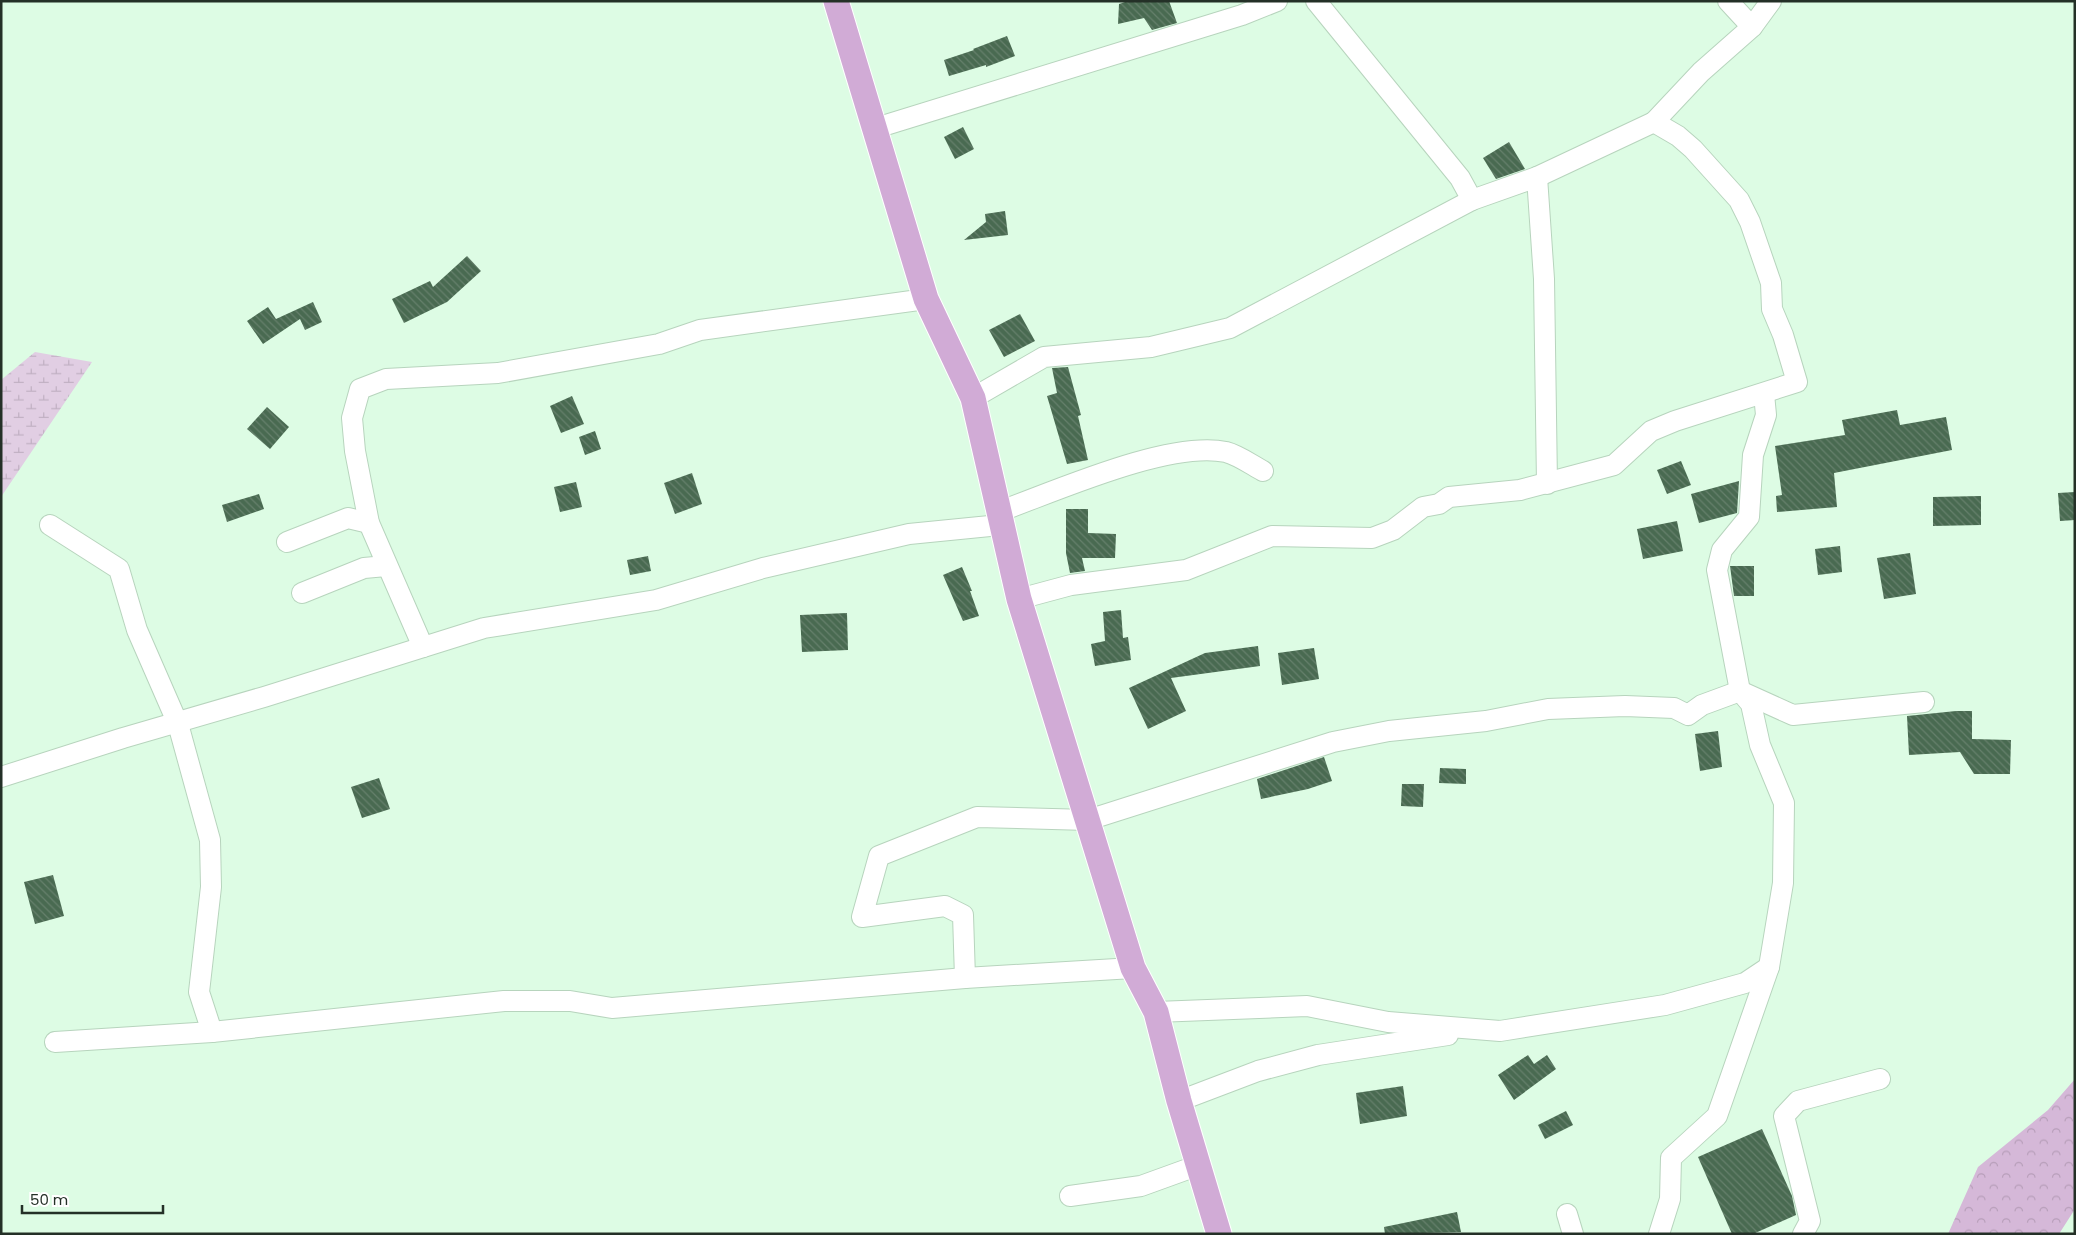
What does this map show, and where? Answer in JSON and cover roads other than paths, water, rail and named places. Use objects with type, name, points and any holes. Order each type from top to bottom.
[{"type":"main road","points":[[836,1],[876,128],[926,299],[973,398],[1019,599],[1133,968],[1156,1012],[1179,1101],[1219,1234]]},
{"type":"street","points":[[876,128],[1239,8],[1278,1]]},
{"type":"street","points":[[1316,1],[1460,178],[1472,200]]},
{"type":"street","points":[[1728,1],[1752,27]]},
{"type":"street","points":[[973,398],[1044,356],[1151,347],[1230,328],[1472,200],[1537,177],[1654,122],[1701,72],[1752,27],[1771,1]]},
{"type":"street","points":[[1019,599],[1071,585],[1186,570],[1272,536],[1372,538],[1393,530],[1423,506],[1438,504],[1449,497],[1520,490],[1614,465],[1651,431],[1675,421],[1797,382],[1783,335],[1772,309],[1771,283],[1750,222],[1739,200],[1678,136],[1654,122]]},
{"type":"street","points":[[1537,177],[1544,279],[1548,484]]},
{"type":"street","points":[[422,647],[369,523],[355,451],[352,418],[360,389],[386,379],[498,373],[659,344],[700,330],[926,299]]},
{"type":"street","points":[[1659,1234],[1670,1199],[1671,1158],[1717,1116],[1769,967],[1783,883],[1784,803],[1760,745],[1751,704],[1740,691],[1717,570],[1722,550],[1749,517],[1753,455],[1766,415],[1764,394]]},
{"type":"street","points":[[1,777],[123,738],[178,724],[484,628],[656,600],[763,568],[909,534],[999,518],[1142,460],[1185,451],[1226,452],[1263,471]]},
{"type":"street","points":[[287,542],[348,518],[369,523]]},
{"type":"street","points":[[50,525],[120,568],[137,630],[178,724],[210,840],[211,887],[199,992],[212,1032]]},
{"type":"street","points":[[302,593],[364,568],[386,566]]},
{"type":"street","points":[[965,978],[963,915],[945,906],[862,917],[879,856],[978,817],[1088,820],[1333,742],[1389,731],[1486,721],[1548,709],[1625,706],[1674,708],[1688,715],[1702,705],[1740,691],[1792,715],[1924,702]]},
{"type":"street","points":[[1179,1101],[1258,1071],[1318,1055],[1390,1042],[1500,1031],[1665,1005],[1745,983],[1769,967]]},
{"type":"street","points":[[56,1042],[212,1032],[504,1001],[570,1001],[612,1008],[965,978],[1133,968]]},
{"type":"street","points":[[1156,1012],[1307,1006],[1388,1022],[1500,1031]]},
{"type":"street","points":[[1803,1234],[1810,1222],[1784,1116],[1798,1101],[1880,1079]]},
{"type":"street","points":[[1070,1196],[1141,1186],[1199,1165]]},
{"type":"street","points":[[1567,1214],[1573,1234]]}]
